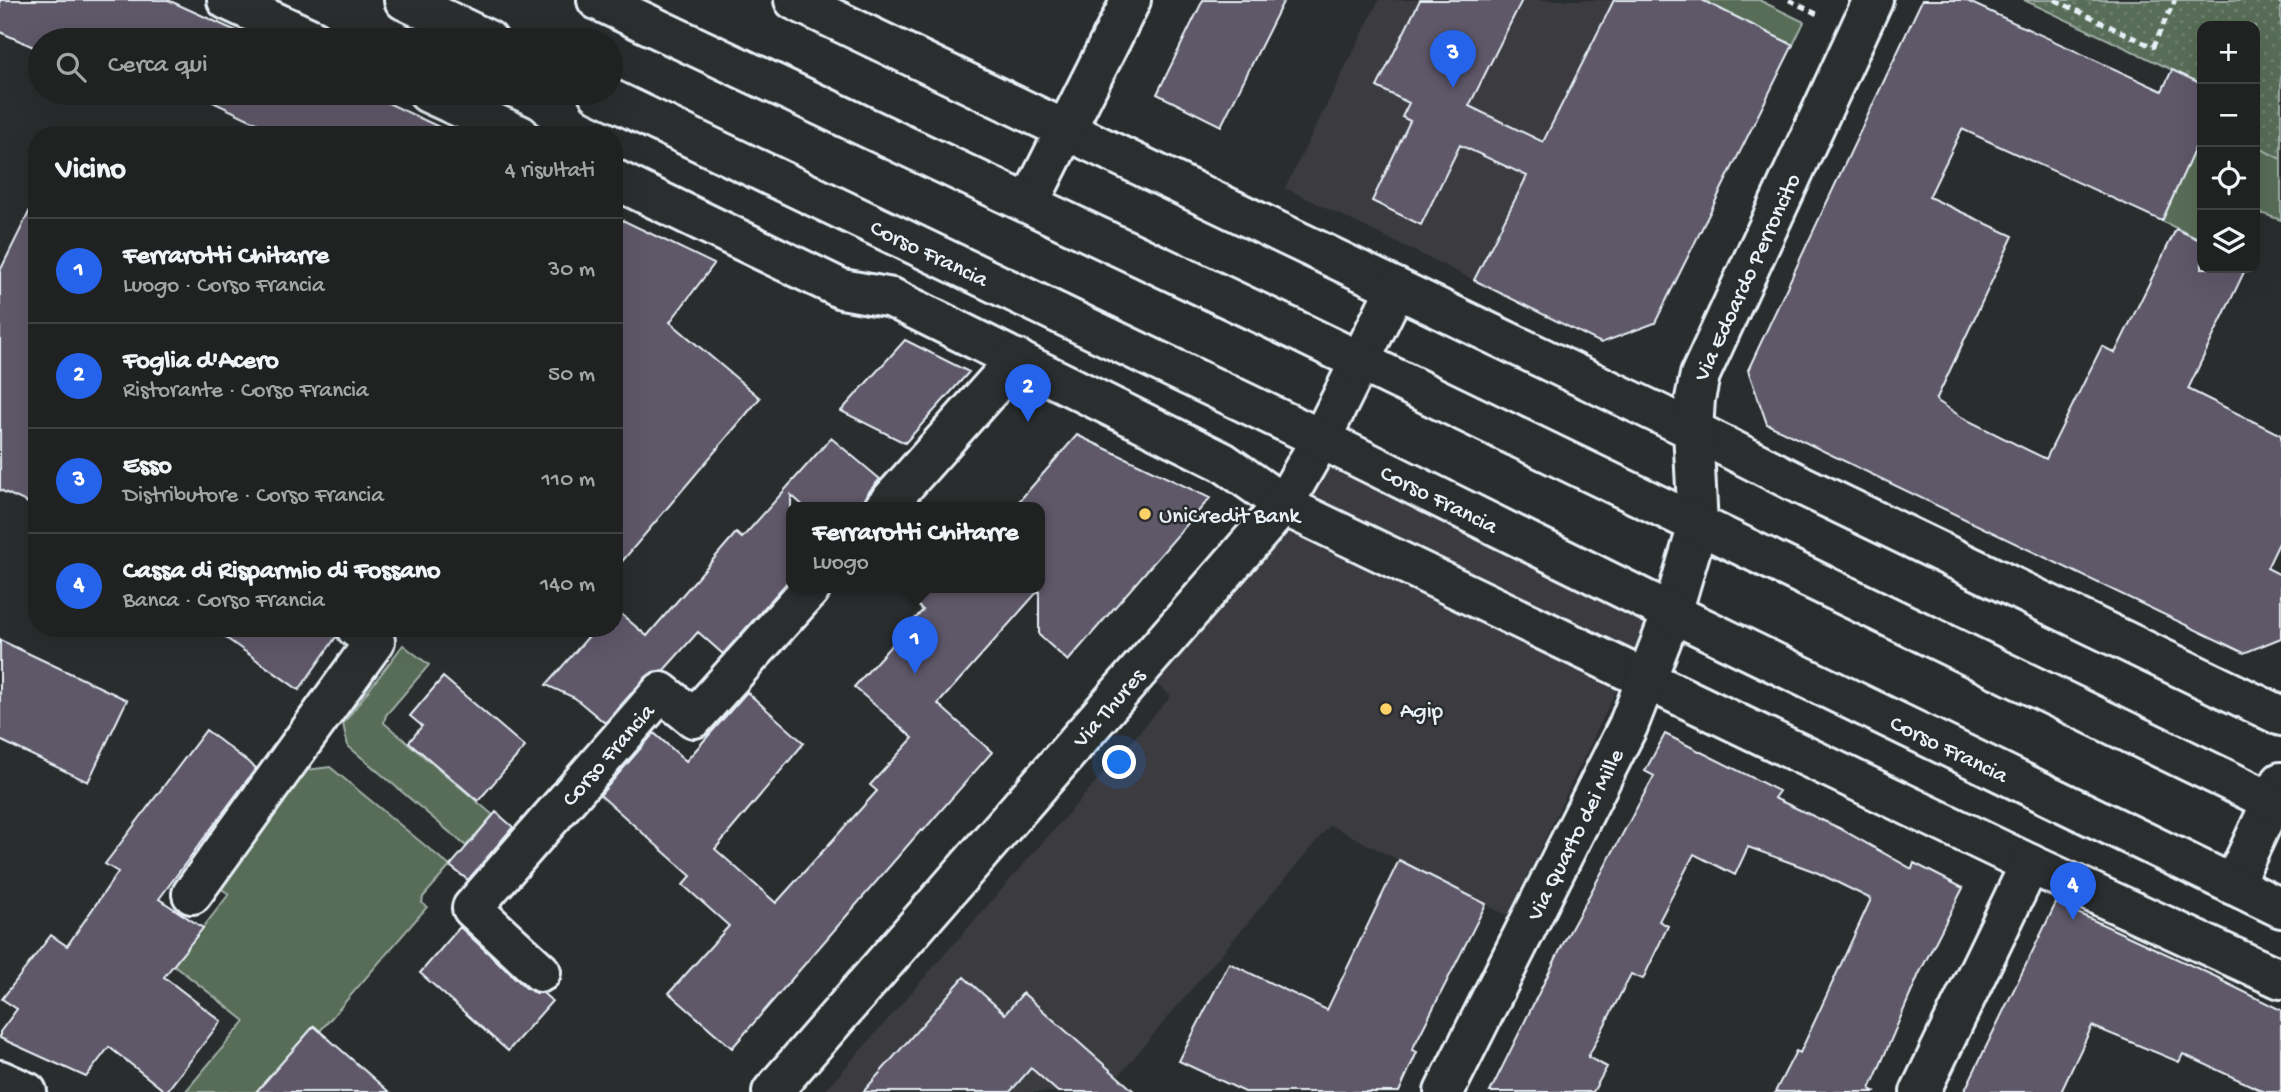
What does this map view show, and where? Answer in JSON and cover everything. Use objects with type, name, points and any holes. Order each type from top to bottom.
[{"type":"street","points":[[227,0],[288,28]]},
{"type":"street","points":[[404,0],[463,28]]},
{"type":"street","points":[[597,0],[1360,361],[1698,525],[2278,797],[2233,885]]},
{"type":"street","points":[[794,0],[1693,430],[1801,485],[2281,716]]},
{"type":"street","points":[[1029,204],[1131,0]]},
{"type":"street","name":"Via Edoardo Perroncito","points":[[1686,568],[1698,525],[1693,430],[1700,375],[1873,0]]},
{"type":"street","points":[[455,105],[500,126]]},
{"type":"street","name":"Corso Francia","points":[[623,105],[1321,439],[1672,613],[2281,908]]},
{"type":"street","points":[[623,183],[842,289],[892,298],[1223,462],[1283,505],[2030,864],[2281,979]]},
{"type":"street","name":"Via Thures","points":[[772,1092],[1283,505],[1321,439],[1396,288]]},
{"type":"street","points":[[889,502],[1017,359]]},
{"type":"street","name":"Via Quarto dei Mille","points":[[1444,1092],[1628,726],[1672,613],[1686,568]]},
{"type":"street","name":"Corso Francia","points":[[541,972],[472,908],[661,692],[694,718],[806,593]]},
{"type":"street","points":[[192,894],[375,641],[369,637]]},
{"type":"street","points":[[1920,1092],[2030,864]]},
{"type":"street","points":[[0,1080],[27,1092]]},
{"type":"path","points":[[2054,0],[2153,47],[2175,0]]},
{"type":"shaded area","points":[[1379,0],[1614,0],[1474,280],[1285,188]]},
{"type":"shaded area","points":[[1324,450],[1654,612],[1508,916],[1330,825],[1105,1092],[824,1092],[1171,696],[1145,675]]},
{"type":"green space","points":[[1702,0],[1759,0],[1804,22],[1793,45]]},
{"type":"green space","points":[[2024,0],[2281,0],[2281,159],[2260,148],[2260,21],[2197,21],[2197,82]]},
{"type":"green space","points":[[2197,144],[2197,238],[2162,221]]},
{"type":"green space","points":[[2260,148],[2281,159],[2281,220],[2260,213]]},
{"type":"green space","points":[[403,645],[429,665],[386,715],[384,723],[493,815],[466,846],[348,746],[343,724]]},
{"type":"green space","points":[[330,767],[450,866],[423,897],[422,903],[427,907],[320,1031],[314,1026],[256,1092],[185,1092],[245,1021],[174,965],[229,894],[220,888],[307,770]]},
{"type":"building","points":[[0,0],[168,0],[230,28],[28,28],[28,45],[0,32]]},
{"type":"building","points":[[1203,0],[1284,0],[1221,126],[1157,94]]},
{"type":"building","points":[[1420,0],[1522,0],[1469,106],[1543,142],[1614,0],[1702,0],[1793,45],[1655,323],[1601,343],[1474,280],[1527,176],[1460,145],[1421,225],[1372,201],[1410,121],[1402,117],[1409,103],[1377,87]]},
{"type":"building","points":[[1922,0],[1965,0],[2162,91],[2172,70],[2197,82],[2197,144],[2162,221],[1962,129],[1929,197],[2013,236],[1936,400],[1963,418],[2046,459],[2102,346],[2115,353],[2176,229],[2197,239],[2197,273],[2244,273],[2188,389],[2281,435],[2281,539],[2267,568],[2281,575],[2281,638],[2244,653],[1767,424],[1748,370]]},
{"type":"building","points":[[219,105],[392,105],[437,126],[263,126]]},
{"type":"building","points":[[28,214],[28,503],[0,490],[0,271]]},
{"type":"building","points":[[623,220],[714,264],[670,322],[760,398],[623,560]]},
{"type":"building","points":[[905,340],[969,372],[905,443],[841,411]]},
{"type":"building","points":[[1077,435],[1210,498],[1068,661],[1039,635],[1039,593],[1045,593],[1045,502],[1018,502]]},
{"type":"building","points":[[831,438],[880,479],[867,494],[865,502],[799,502],[791,495],[791,502],[786,502],[786,584],[723,654],[698,632],[664,670],[653,672],[645,678],[605,723],[575,698],[546,685],[588,637],[623,637],[623,616],[647,636],[736,533],[742,538]]},
{"type":"building","points":[[904,593],[1036,593],[938,704],[992,752],[732,1048],[669,993],[729,926],[683,885],[691,876],[600,795],[654,733],[686,761],[747,692],[804,743],[715,849],[776,903],[877,791],[870,785],[913,738],[854,687],[923,610]]},
{"type":"building","points":[[225,637],[336,637],[299,690]]},
{"type":"building","points":[[0,640],[127,700],[88,782],[0,740]]},
{"type":"building","points":[[443,677],[525,747],[478,801],[409,742],[422,726],[410,716]]},
{"type":"building","points":[[206,730],[256,768],[159,899],[203,928],[164,977],[221,1021],[166,1092],[109,1047],[86,1077],[0,1038],[0,1032],[17,1009],[2,999],[51,935],[67,946],[118,872],[105,864]]},
{"type":"building","points":[[1665,734],[1779,791],[1774,798],[1839,828],[1912,869],[1914,863],[1963,888],[1919,974],[1870,1089],[1876,1092],[1775,1092],[1796,1051],[1800,1053],[1871,899],[1816,872],[1748,847],[1735,875],[1694,854],[1659,921],[1668,926],[1643,979],[1631,974],[1588,1057],[1607,1067],[1593,1092],[1490,1092],[1565,940],[1654,776],[1645,771]]},
{"type":"building","points":[[496,812],[513,827],[468,880],[450,866]]},
{"type":"building","points":[[1399,860],[1486,904],[1412,1050],[1417,1052],[1399,1092],[1245,1092],[1179,1061],[1229,963],[1327,1010]]},
{"type":"building","points":[[2056,903],[2223,980],[2281,1010],[2281,1092],[2265,1092],[2183,1054],[2179,1062],[2092,1026],[2061,1092],[1964,1092]]},
{"type":"building","points":[[460,927],[526,988],[543,993],[552,1001],[508,1051],[420,973]]},
{"type":"building","points":[[964,977],[1005,1014],[1023,993],[1135,1092],[1058,1092],[1031,1068],[1010,1092],[863,1092]]},
{"type":"building","points":[[314,1026],[389,1092],[256,1092]]},
{"type":"place","name":"Esso","points":[[1453,88]]},
{"type":"place","name":"Foglia d'Acero","points":[[1028,422]]},
{"type":"place","name":"UniCredit Bank","points":[[1145,514]]},
{"type":"place","name":"Ferrarotti Chitarre","points":[[915,674]]},
{"type":"place","name":"Agip","points":[[1386,709]]},
{"type":"place","name":"Cassa di Risparmio di Fossano","points":[[2073,920]]}]
